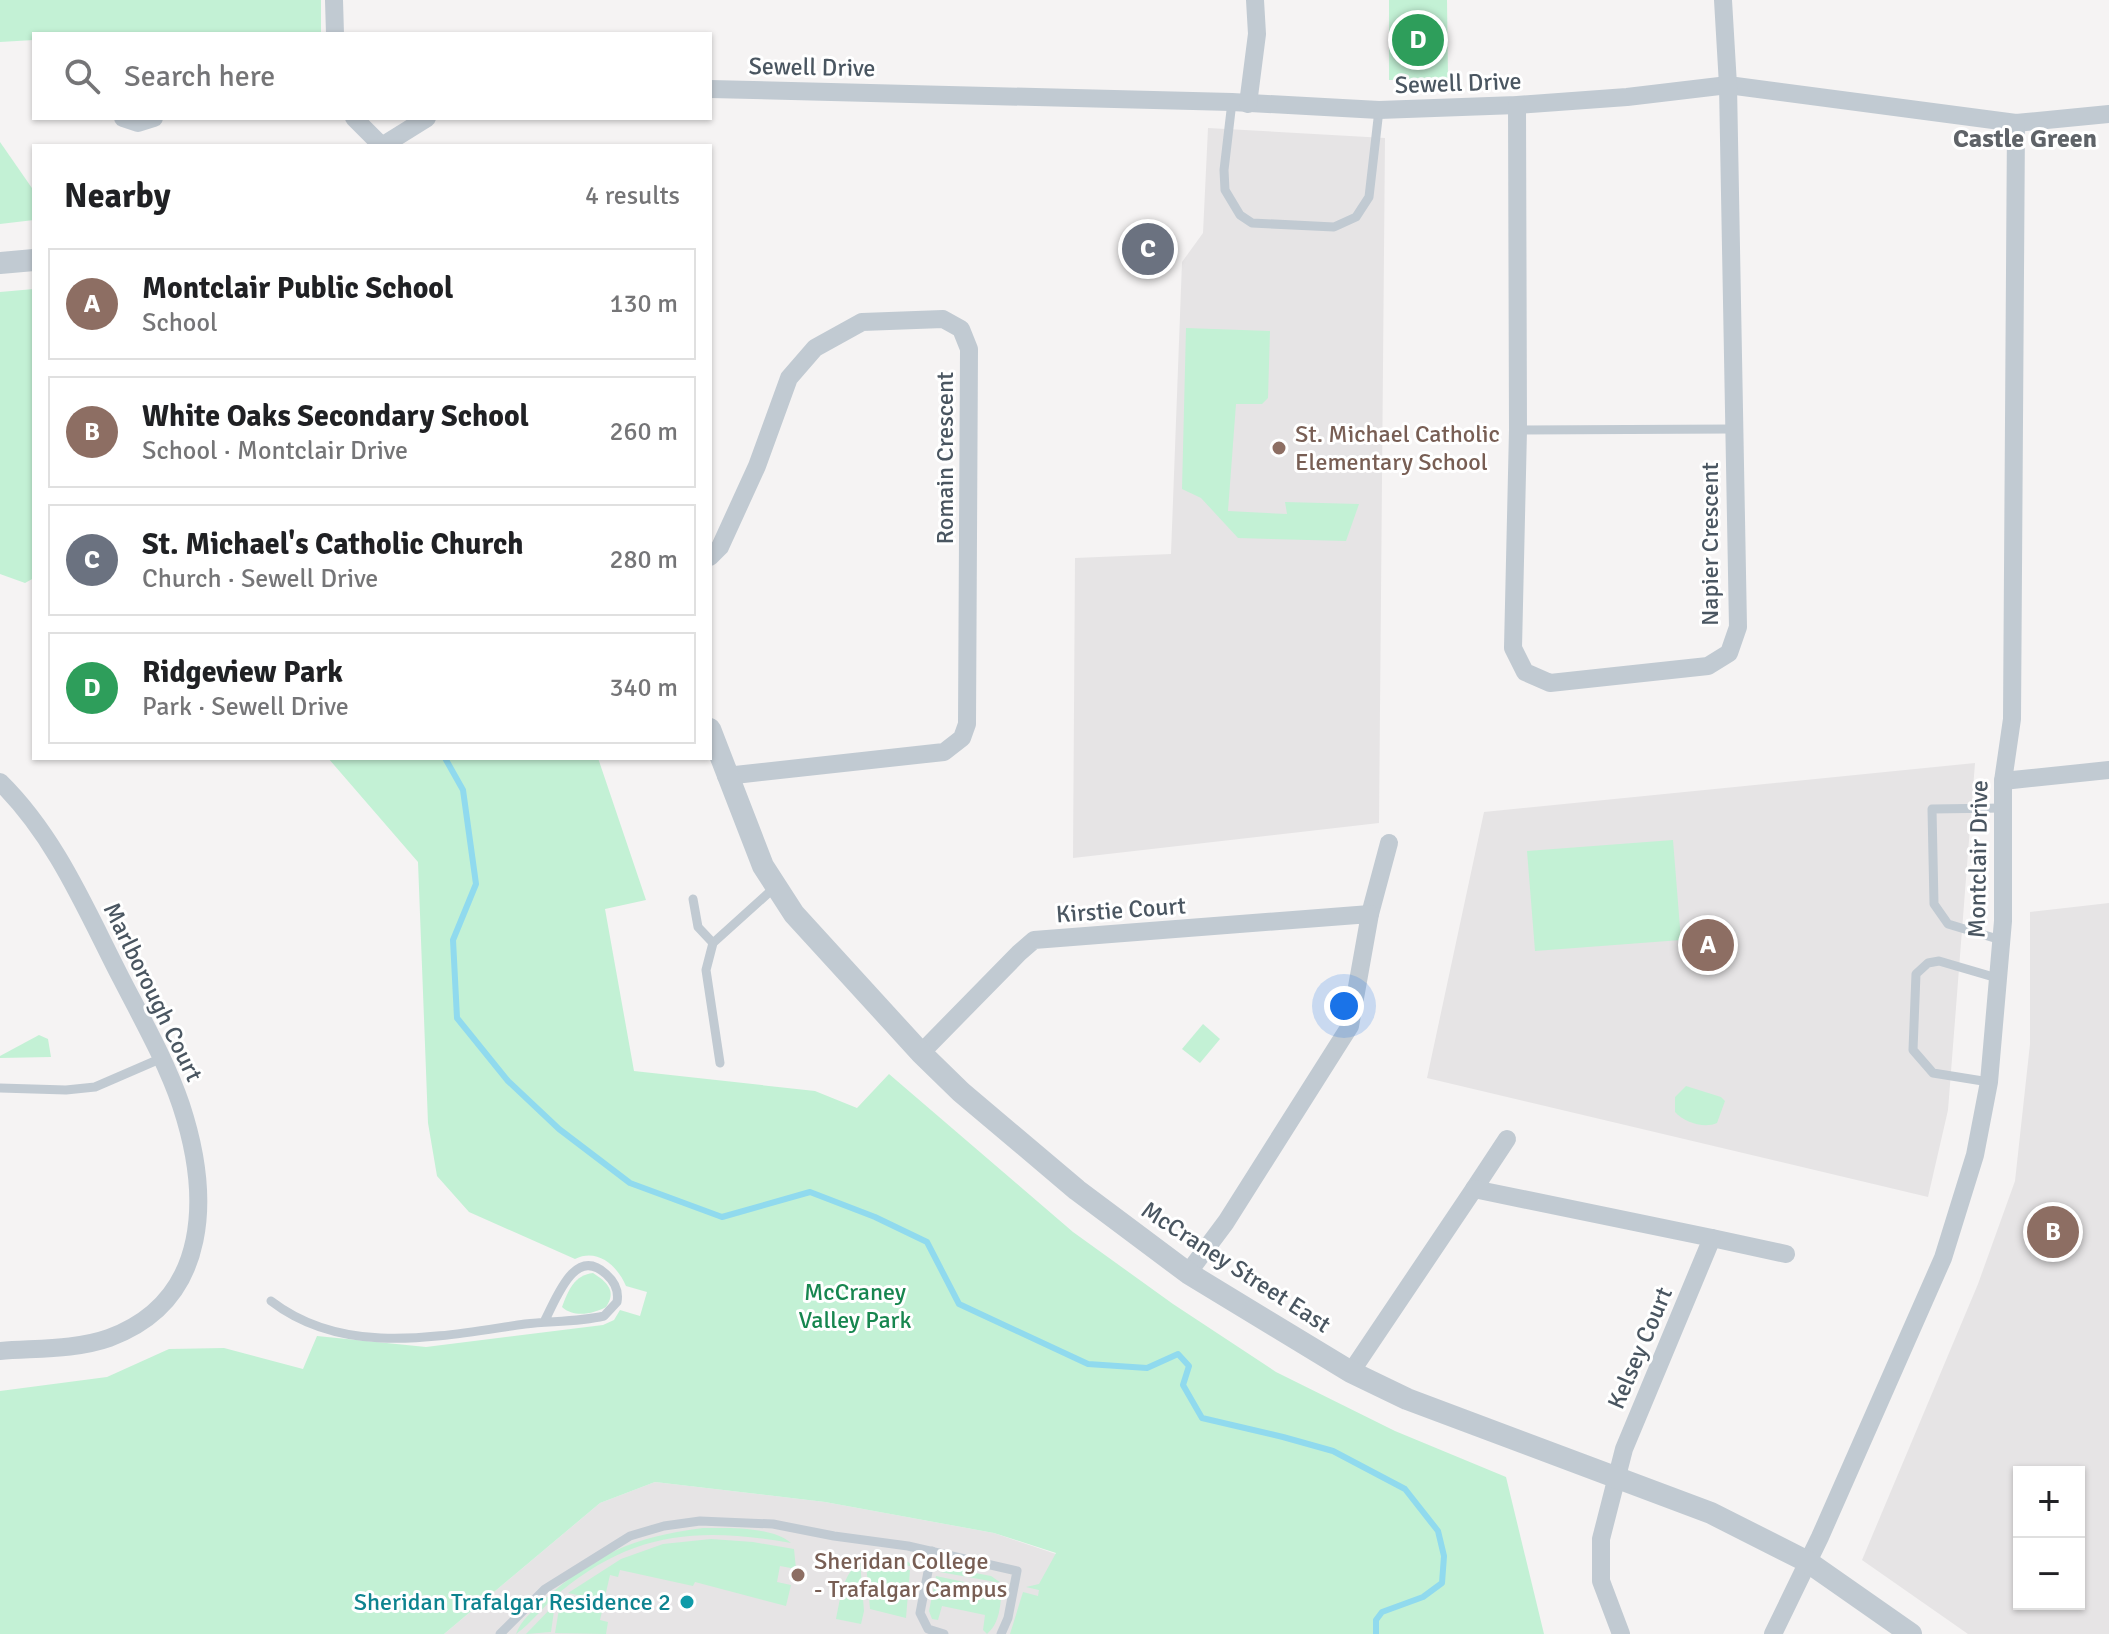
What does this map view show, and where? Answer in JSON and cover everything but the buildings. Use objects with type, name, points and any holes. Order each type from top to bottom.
[{"type":"street","points":[[334,0],[335,32]]},
{"type":"street","points":[[1240,103],[1257,34],[1255,0]]},
{"type":"street","name":"Napier Crescent","points":[[1517,105],[1518,430],[1513,648],[1525,672],[1550,683],[1708,666],[1729,653],[1738,627],[1728,85],[1723,0]]},
{"type":"street","name":"Sewell Drive","points":[[712,89],[1240,103],[1379,110],[1517,105],[1627,97],[1728,85],[2016,123],[2109,114]]},
{"type":"street","points":[[356,120],[380,144]]},
{"type":"street","points":[[385,144],[424,120]]},
{"type":"street","name":"Montclair Drive","points":[[1773,1634],[1943,1258],[1975,1155],[1989,1082],[2001,940],[2003,781],[2012,719],[2016,123]]},
{"type":"street","points":[[0,263],[32,260]]},
{"type":"street","name":"Romain Crescent","points":[[712,555],[720,547],[757,466],[789,378],[815,348],[862,322],[943,319],[961,329],[969,349],[967,724],[962,738],[944,752],[726,776]]},
{"type":"street","name":"McCraney Street East","points":[[712,735],[763,866],[794,914],[921,1053],[961,1092],[1077,1190],[1188,1273],[1351,1372],[1407,1399],[1711,1513],[1808,1562],[1911,1634]]},
{"type":"street","points":[[2003,781],[2109,770]]},
{"type":"street","name":"Marlborough Court","points":[[0,782],[46,835],[89,912],[162,1058],[181,1106],[198,1189],[194,1250],[182,1278],[164,1302],[143,1321],[109,1338],[75,1346],[0,1351]]},
{"type":"street","points":[[1188,1273],[1226,1222],[1350,1026],[1370,914],[1389,843]]},
{"type":"street","name":"Kirstie Court","points":[[921,1053],[1034,940],[1370,914]]},
{"type":"street","points":[[1351,1372],[1507,1139]]},
{"type":"street","points":[[1474,1189],[1786,1254]]},
{"type":"street","name":"Kelsey Court","points":[[1621,1634],[1601,1581],[1601,1539],[1624,1449],[1712,1238]]},
{"type":"lane","points":[[1240,103],[1224,170],[1225,190],[1240,215],[1252,223],[1334,227],[1356,217],[1369,197],[1379,110]]},
{"type":"lane","points":[[1518,430],[1733,429]]},
{"type":"lane","points":[[2001,940],[1948,924],[1934,904],[1932,809],[2003,808]]},
{"type":"lane","points":[[720,1063],[706,970],[713,943],[777,886]]},
{"type":"lane","points":[[693,899],[698,927],[713,943]]},
{"type":"lane","points":[[1989,1082],[1933,1073],[1913,1050],[1916,974],[1928,963],[1939,961],[1997,978]]},
{"type":"lane","points":[[0,1088],[66,1090],[95,1087],[162,1058]]},
{"type":"lane","points":[[271,1301],[291,1316],[351,1336],[409,1340],[604,1316],[617,1302],[616,1286],[604,1271],[594,1266],[573,1271],[544,1322]]},
{"type":"lane","points":[[500,1634],[545,1589],[630,1536],[664,1526],[700,1521],[773,1524],[932,1551],[1017,1571],[1008,1618],[1001,1634]]},
{"type":"lane","points":[[932,1551],[920,1613],[928,1629],[944,1634]]},
{"type":"shaded area","name":"St. Michael Catholic Elementary School","points":[[1208,128],[1385,138],[1379,823],[1073,858],[1075,558],[1171,554],[1182,262],[1203,233]]},
{"type":"shaded area","points":[[1975,763],[1948,1110],[1928,1197],[1427,1078],[1484,812]]},
{"type":"shaded area","points":[[2109,903],[2109,1634],[1968,1634],[1862,1560],[1978,1284],[2015,1181],[2030,1044],[2030,912]]},
{"type":"shaded area","name":"Sheridan College - Trafalgar Campus","points":[[655,1482],[825,1502],[994,1533],[1056,1554],[1136,1634],[444,1634],[600,1503]]},
{"type":"green space","points":[[0,0],[321,0],[321,32],[32,32],[32,40],[0,42]]},
{"type":"green space","points":[[1389,0],[1447,0],[1448,79],[1389,80]]},
{"type":"green space","points":[[0,142],[32,188],[32,220],[0,224]]},
{"type":"green space","points":[[32,289],[32,579],[25,583],[0,574],[0,292]]},
{"type":"green space","points":[[1186,328],[1270,331],[1268,398],[1262,404],[1236,404],[1228,511],[1287,514],[1285,502],[1359,504],[1346,541],[1238,538],[1201,498],[1182,489]]},
{"type":"green space","name":"McCraney Valley Park","points":[[330,760],[599,760],[646,900],[605,909],[634,1071],[815,1091],[857,1108],[889,1074],[1073,1232],[1173,1304],[1276,1372],[1395,1431],[1506,1477],[1544,1634],[1010,1634],[1023,1592],[1038,1596],[1039,1590],[1026,1587],[1039,1584],[1056,1553],[994,1533],[825,1502],[655,1482],[600,1503],[444,1634],[0,1634],[0,1391],[107,1377],[169,1349],[224,1348],[303,1369],[317,1336],[426,1347],[603,1325],[614,1320],[620,1310],[640,1316],[647,1292],[626,1286],[617,1271],[605,1260],[591,1256],[575,1259],[469,1212],[437,1176],[428,1123],[418,862]]},
{"type":"green space","points":[[1673,840],[1681,940],[1535,951],[1527,851]]},
{"type":"green space","points":[[1203,1024],[1220,1039],[1200,1063],[1182,1049]]},
{"type":"green space","points":[[39,1035],[48,1039],[51,1057],[0,1058],[0,1056]]},
{"type":"green space","points":[[1686,1086],[1725,1101],[1717,1123],[1694,1124],[1675,1112],[1675,1097]]},
{"type":"green space","points":[[593,1273],[609,1287],[611,1296],[606,1307],[584,1314],[572,1313],[562,1307],[576,1280]]},
{"type":"green space","points":[[703,1528],[761,1531],[791,1543],[727,1535],[697,1535],[642,1545],[587,1572],[554,1597],[516,1634],[524,1620],[543,1601],[598,1559],[656,1536]]},
{"type":"green space","points":[[711,1539],[794,1549],[796,1569],[780,1566],[777,1582],[791,1585],[786,1606],[695,1582],[693,1586],[620,1570],[618,1577],[610,1575],[604,1601],[568,1593],[621,1559],[663,1544]]},
{"type":"green space","points":[[874,1555],[904,1559],[915,1567],[867,1558]]},
{"type":"green space","points":[[860,1561],[864,1611],[861,1624],[836,1619],[846,1580]]},
{"type":"green space","points":[[866,1563],[910,1570],[906,1618],[870,1609]]},
{"type":"green space","points":[[950,1568],[991,1576],[1001,1583],[940,1572]]},
{"type":"green space","points":[[936,1576],[1002,1590],[997,1619],[987,1634],[983,1630],[985,1615],[942,1606],[938,1620],[932,1619],[929,1611]]},
{"type":"green space","points":[[561,1597],[603,1607],[600,1620],[608,1622],[606,1634],[555,1633]]},
{"type":"green space","points":[[555,1604],[551,1632],[526,1634]]},
{"type":"waterway","points":[[446,760],[463,790],[476,884],[453,940],[457,1018],[508,1081],[559,1129],[630,1183],[722,1217],[810,1192],[875,1217],[927,1242],[959,1304],[1088,1364],[1147,1368],[1178,1354],[1189,1366],[1183,1385],[1202,1418],[1333,1451],[1405,1489],[1438,1531],[1444,1556],[1442,1583],[1423,1597],[1382,1612],[1376,1620],[1376,1634]]},
{"type":"place","name":"Ridgeview Park","points":[[1418,40]]},
{"type":"place","name":"St. Michael's Catholic Church","points":[[1148,249]]},
{"type":"place","name":"St. Michael Catholic Elementary School","points":[[1279,448]]},
{"type":"place","name":"Montclair Public School","points":[[1708,945]]},
{"type":"place","name":"White Oaks Secondary School","points":[[2053,1232]]},
{"type":"place","name":"Sheridan College - Trafalgar Campus","points":[[798,1575]]},
{"type":"place","name":"Sheridan Trafalgar Residence 2","points":[[687,1602]]},
{"type":"district","name":"Castle Green","points":[[2025,138]]}]
